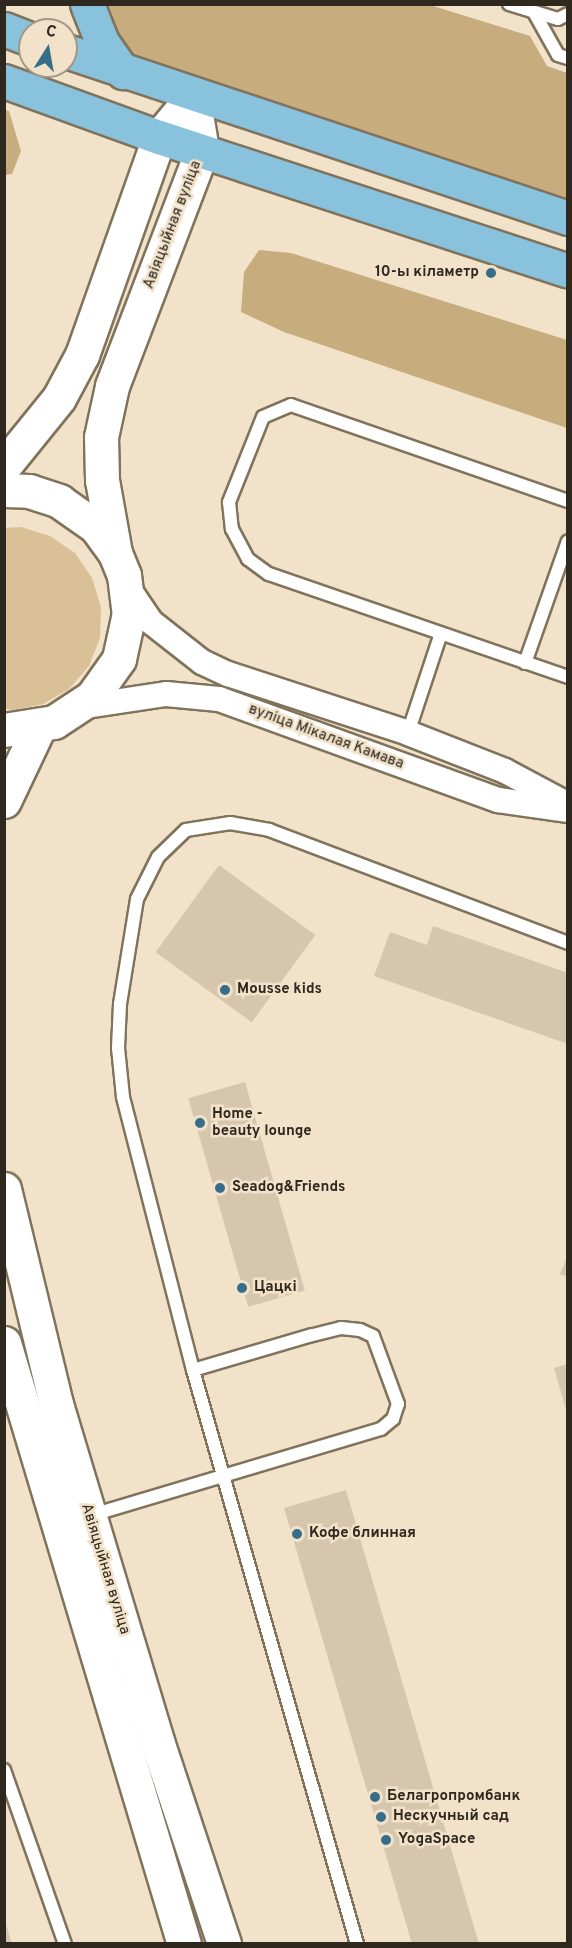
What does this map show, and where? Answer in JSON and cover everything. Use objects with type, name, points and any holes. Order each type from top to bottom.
[{"type":"main road","points":[[87,4],[102,42],[123,72]]},
{"type":"main road","points":[[78,55],[193,96],[567,219]]},
{"type":"main road","points":[[4,81],[159,137],[567,271]]},
{"type":"main road","points":[[4,466],[59,399],[82,355],[159,137],[193,96]]},
{"type":"main road","name":"Авіяцыйная вуліца","points":[[114,553],[102,480],[101,437],[112,386],[202,150],[193,96]]},
{"type":"main road","points":[[4,490],[44,495],[72,508],[96,527],[114,553],[128,588],[128,629],[119,659],[103,685],[80,707],[39,727],[4,730]]},
{"type":"main road","points":[[4,801],[39,727]]},
{"type":"main road","name":"Авіяцыйная вуліца","points":[[4,1189],[56,1404],[224,1944]]},
{"type":"main road","name":"Авіяцыйная вуліца","points":[[4,1343],[184,1944]]},
{"type":"street","name":"вуліца Мікалая Камава","points":[[128,588],[151,622],[202,662],[254,683],[408,733],[505,771],[567,804]]},
{"type":"street","name":"вуліца Мікалая Камава","points":[[80,707],[166,694],[219,699],[498,800],[567,810]]},
{"type":"lane","points":[[509,4],[558,19],[567,14]]},
{"type":"lane","points":[[536,14],[558,55],[567,58]]},
{"type":"lane","points":[[567,501],[291,405],[263,417],[229,502],[232,529],[248,559],[269,574],[440,636],[567,677]]},
{"type":"lane","points":[[525,663],[567,541]]},
{"type":"lane","points":[[408,733],[440,636]]},
{"type":"lane","points":[[357,1944],[193,1370],[123,1097],[118,1048],[123,980],[136,899],[158,857],[186,830],[230,824],[269,830],[567,943]]},
{"type":"lane","points":[[89,1516],[381,1429],[393,1419],[398,1404],[394,1386],[373,1336],[341,1328],[193,1370]]},
{"type":"lane","points":[[4,1770],[65,1944]]},
{"type":"shaded area","points":[[108,4],[430,5],[530,36],[547,66],[567,73],[567,198],[134,61],[116,45]]},
{"type":"shaded area","points":[[5,110],[9,111],[21,151],[12,174],[5,175]]},
{"type":"shaded area","points":[[259,250],[291,253],[567,340],[567,428],[284,332],[241,312],[244,272]]},
{"type":"shaded area","points":[[21,527],[50,536],[75,553],[92,578],[101,607],[100,638],[89,666],[69,689],[43,704],[13,710],[5,709],[4,528]]},
{"type":"building","points":[[219,865],[315,935],[252,1022],[156,952]]},
{"type":"building","points":[[433,926],[568,973],[568,1044],[374,976],[390,932],[427,945]]},
{"type":"building","points":[[245,1082],[305,1291],[248,1307],[188,1098]]},
{"type":"building","points":[[568,1255],[568,1277],[560,1274]]},
{"type":"building","points":[[568,1364],[568,1413],[567,1413],[554,1368]]},
{"type":"building","points":[[346,1490],[479,1944],[412,1944],[284,1508]]},
{"type":"building","points":[[5,1921],[12,1944],[4,1944]]},
{"type":"place","name":"10-ы кіламетр","points":[[491,273]]},
{"type":"place","name":"Mousse kids","points":[[225,990]]},
{"type":"place","name":"Home - beauty lounge","points":[[200,1123]]},
{"type":"place","name":"Seadog&Friends","points":[[220,1188]]},
{"type":"place","name":"Цацкi","points":[[242,1288]]},
{"type":"place","name":"Кофе блинная","points":[[297,1534]]},
{"type":"place","name":"Белагропромбанк","points":[[375,1797]]},
{"type":"place","name":"Нескучный сад","points":[[381,1817]]},
{"type":"place","name":"YogaSpace","points":[[386,1840]]}]
